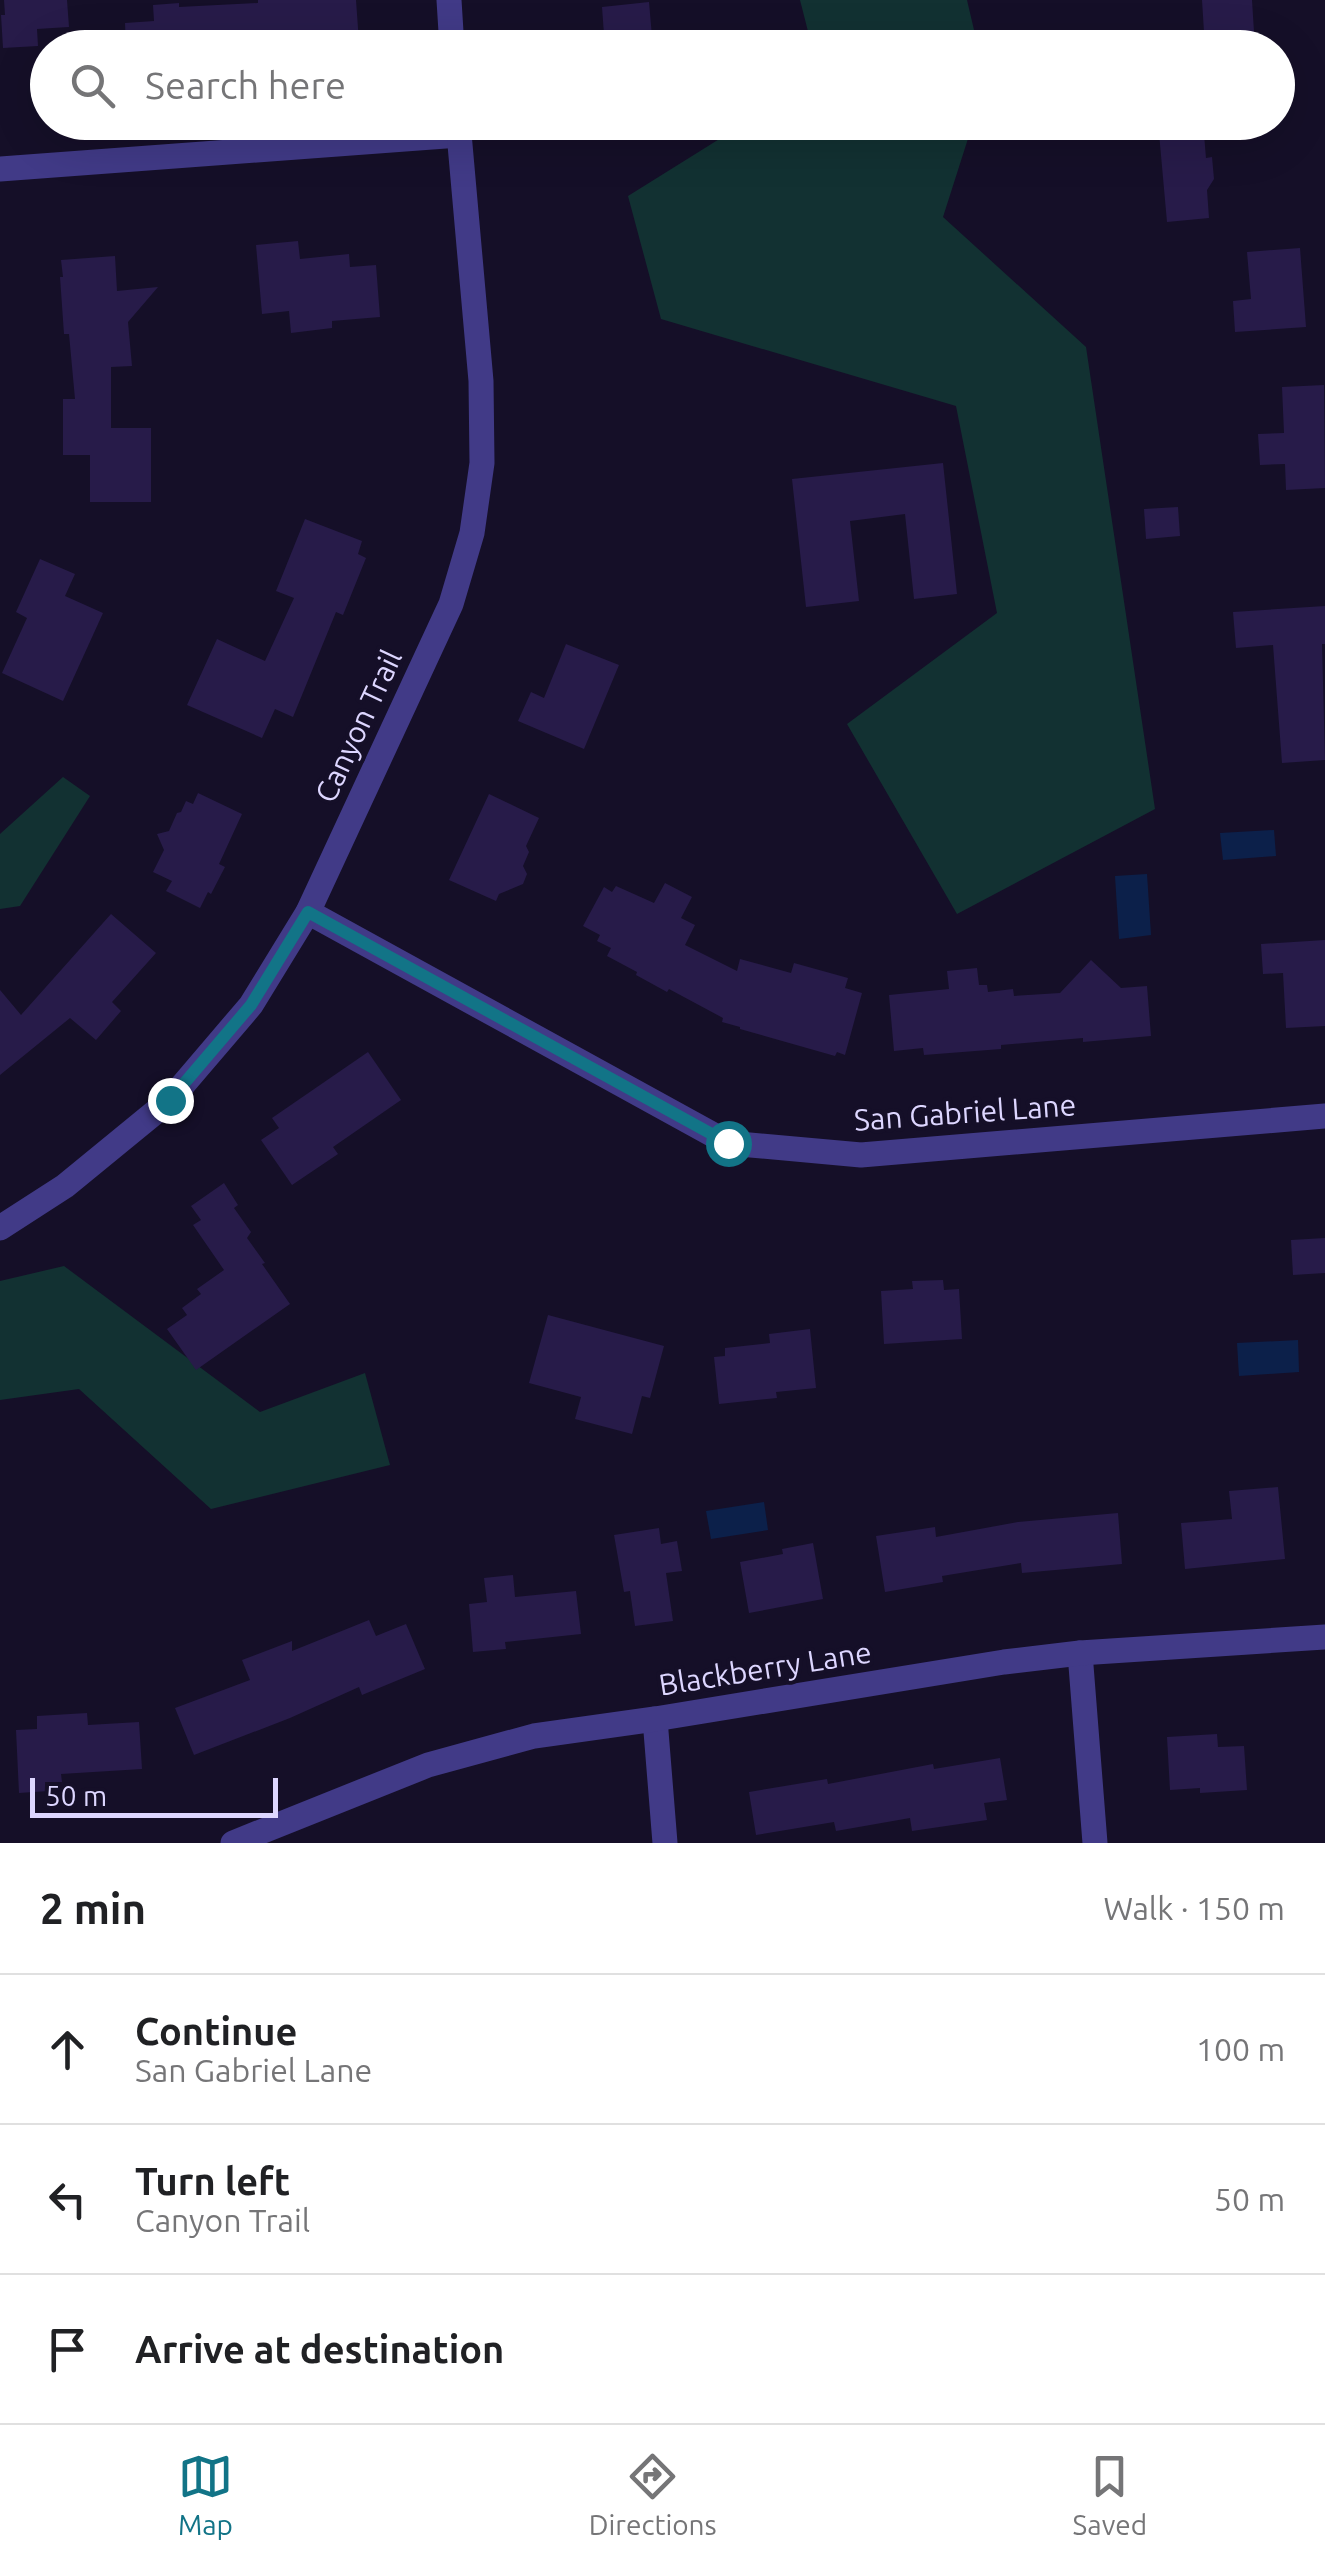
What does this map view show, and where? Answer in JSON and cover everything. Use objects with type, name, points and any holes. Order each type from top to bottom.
[{"type":"street","points":[[448,0],[450,30]]},
{"type":"street","points":[[0,169],[332,140]]},
{"type":"street","name":"Canyon Trail","points":[[0,1228],[65,1186],[170,1100],[251,1005],[308,912],[450,604],[472,533],[482,463],[480,381],[459,140]]},
{"type":"street","name":"San Gabriel Lane","points":[[308,912],[728,1143],[861,1155],[1325,1116]]},
{"type":"street","name":"Blackberry Lane","points":[[233,1843],[428,1765],[534,1736],[1004,1662],[1080,1653],[1325,1637]]},
{"type":"street","points":[[1080,1653],[1095,1843]]},
{"type":"street","points":[[655,1719],[665,1843]]},
{"type":"green space","points":[[800,0],[967,0],[974,30],[808,30]]},
{"type":"green space","points":[[718,140],[968,140],[943,217],[1086,347],[1155,809],[957,914],[847,724],[997,613],[956,406],[661,319],[628,196]]},
{"type":"green space","points":[[63,777],[90,796],[20,906],[0,909],[0,834]]},
{"type":"green space","points":[[64,1266],[260,1412],[365,1373],[390,1465],[211,1509],[79,1389],[0,1400],[0,1281]]},
{"type":"water","points":[[1274,830],[1276,856],[1223,860],[1220,833]]},
{"type":"water","points":[[1147,874],[1151,935],[1119,939],[1115,876]]},
{"type":"water","points":[[1298,1340],[1299,1372],[1239,1376],[1237,1343]]},
{"type":"water","points":[[764,1502],[768,1530],[711,1539],[706,1511]]},
{"type":"building","points":[[4,0],[67,0],[69,27],[30,30],[30,46],[3,48],[1,15],[5,15]]},
{"type":"building","points":[[356,0],[358,30],[125,30],[125,23],[154,21],[153,5]]},
{"type":"building","points":[[1202,0],[1252,0],[1254,30],[1204,30]]},
{"type":"building","points":[[649,2],[651,30],[604,30],[602,7]]},
{"type":"building","points":[[1160,140],[1204,140],[1206,158],[1212,157],[1214,179],[1207,190],[1209,218],[1167,222]]},
{"type":"building","points":[[298,241],[300,259],[349,254],[350,267],[376,265],[380,317],[332,321],[332,328],[291,333],[289,311],[262,314],[256,245]]},
{"type":"building","points":[[1300,248],[1306,327],[1235,332],[1233,301],[1251,299],[1247,252]]},
{"type":"building","points":[[115,256],[117,291],[158,287],[128,322],[132,366],[111,367],[111,428],[151,428],[151,502],[90,502],[90,455],[63,455],[63,399],[75,399],[69,334],[64,334],[61,260]]},
{"type":"building","points":[[1324,385],[1325,488],[1286,490],[1285,464],[1260,465],[1258,434],[1284,433],[1282,387]]},
{"type":"building","points":[[943,463],[957,594],[914,599],[905,514],[850,521],[859,601],[806,607],[792,479]]},
{"type":"building","points":[[1178,507],[1180,536],[1146,539],[1144,509]]},
{"type":"building","points":[[305,519],[362,541],[358,554],[366,558],[343,615],[336,612],[293,717],[275,709],[262,738],[187,705],[217,639],[265,661],[294,598],[276,591]]},
{"type":"building","points":[[40,559],[75,574],[65,596],[103,613],[63,701],[2,673],[27,618],[16,612]]},
{"type":"building","points":[[1325,606],[1325,760],[1282,763],[1273,645],[1236,648],[1233,612]]},
{"type":"building","points":[[566,644],[619,665],[584,749],[518,721],[531,692],[544,698]]},
{"type":"building","points":[[198,793],[242,814],[219,864],[225,867],[200,908],[166,891],[172,881],[153,872],[164,850],[157,834],[169,831],[186,801],[193,804]]},
{"type":"building","points":[[489,794],[539,818],[526,846],[529,852],[523,866],[527,874],[523,884],[499,894],[496,901],[449,880]]},
{"type":"building","points":[[665,883],[692,897],[681,918],[695,925],[685,945],[737,971],[740,959],[791,973],[794,963],[848,978],[845,988],[862,993],[845,1055],[837,1052],[835,1056],[722,1022],[723,1018],[669,989],[667,992],[607,956],[611,948],[597,941],[600,935],[583,926],[604,887],[612,892],[616,886],[654,903]]},
{"type":"building","points":[[111,914],[156,953],[112,1002],[121,1011],[96,1040],[70,1018],[0,1075],[0,990],[21,1015]]},
{"type":"building","points":[[1325,940],[1325,1026],[1286,1028],[1283,973],[1263,974],[1261,944]]},
{"type":"building","points":[[1091,960],[1121,988],[1147,986],[1151,1036],[1083,1042],[1083,1038],[924,1055],[923,1048],[894,1051],[889,995],[949,989],[947,971],[977,968],[979,985],[987,985],[988,992],[1013,989],[1014,996],[1060,993]]},
{"type":"building","points":[[368,1052],[401,1100],[333,1147],[338,1154],[292,1185],[261,1140],[279,1128],[272,1118]]},
{"type":"building","points":[[224,1183],[238,1205],[234,1208],[251,1232],[247,1238],[290,1304],[196,1370],[167,1329],[187,1315],[182,1308],[201,1294],[197,1289],[224,1270],[193,1225],[201,1220],[191,1206]]},
{"type":"building","points":[[1325,1238],[1325,1273],[1293,1275],[1291,1240]]},
{"type":"building","points":[[943,1280],[944,1290],[959,1289],[962,1339],[884,1344],[881,1291],[913,1289],[912,1281]]},
{"type":"building","points":[[548,1315],[664,1346],[650,1398],[642,1396],[632,1434],[575,1419],[581,1397],[529,1383]]},
{"type":"building","points":[[810,1329],[816,1388],[776,1392],[777,1398],[719,1404],[714,1357],[725,1356],[725,1348],[770,1343],[769,1334]]},
{"type":"building","points":[[1278,1487],[1285,1559],[1185,1569],[1181,1523],[1232,1519],[1229,1491]]},
{"type":"building","points":[[1118,1513],[1122,1564],[1022,1573],[1021,1563],[942,1576],[943,1582],[885,1592],[876,1536],[935,1527],[936,1537],[1018,1522]]},
{"type":"building","points":[[659,1528],[661,1544],[677,1541],[682,1571],[666,1573],[673,1621],[635,1626],[630,1591],[624,1592],[614,1535]]},
{"type":"building","points":[[813,1543],[823,1599],[749,1613],[740,1562],[783,1554],[782,1549]]},
{"type":"building","points":[[513,1575],[515,1597],[576,1591],[581,1634],[505,1642],[506,1649],[473,1652],[469,1604],[487,1602],[484,1578]]},
{"type":"building","points":[[369,1620],[376,1636],[406,1624],[425,1669],[362,1695],[359,1687],[194,1755],[175,1708],[250,1680],[242,1660],[292,1641],[292,1651]]},
{"type":"building","points":[[87,1713],[88,1725],[139,1722],[142,1769],[61,1774],[63,1790],[19,1793],[16,1730],[37,1729],[37,1716]]},
{"type":"building","points":[[1217,1734],[1218,1747],[1244,1746],[1247,1790],[1170,1790],[1167,1737]]},
{"type":"building","points":[[1000,1758],[1007,1800],[984,1803],[987,1820],[912,1831],[910,1818],[836,1831],[834,1822],[756,1835],[749,1792],[827,1779],[828,1784],[933,1764],[934,1769]]},
{"type":"route","points":[[170,1100],[251,1005],[308,912],[728,1143]]}]
